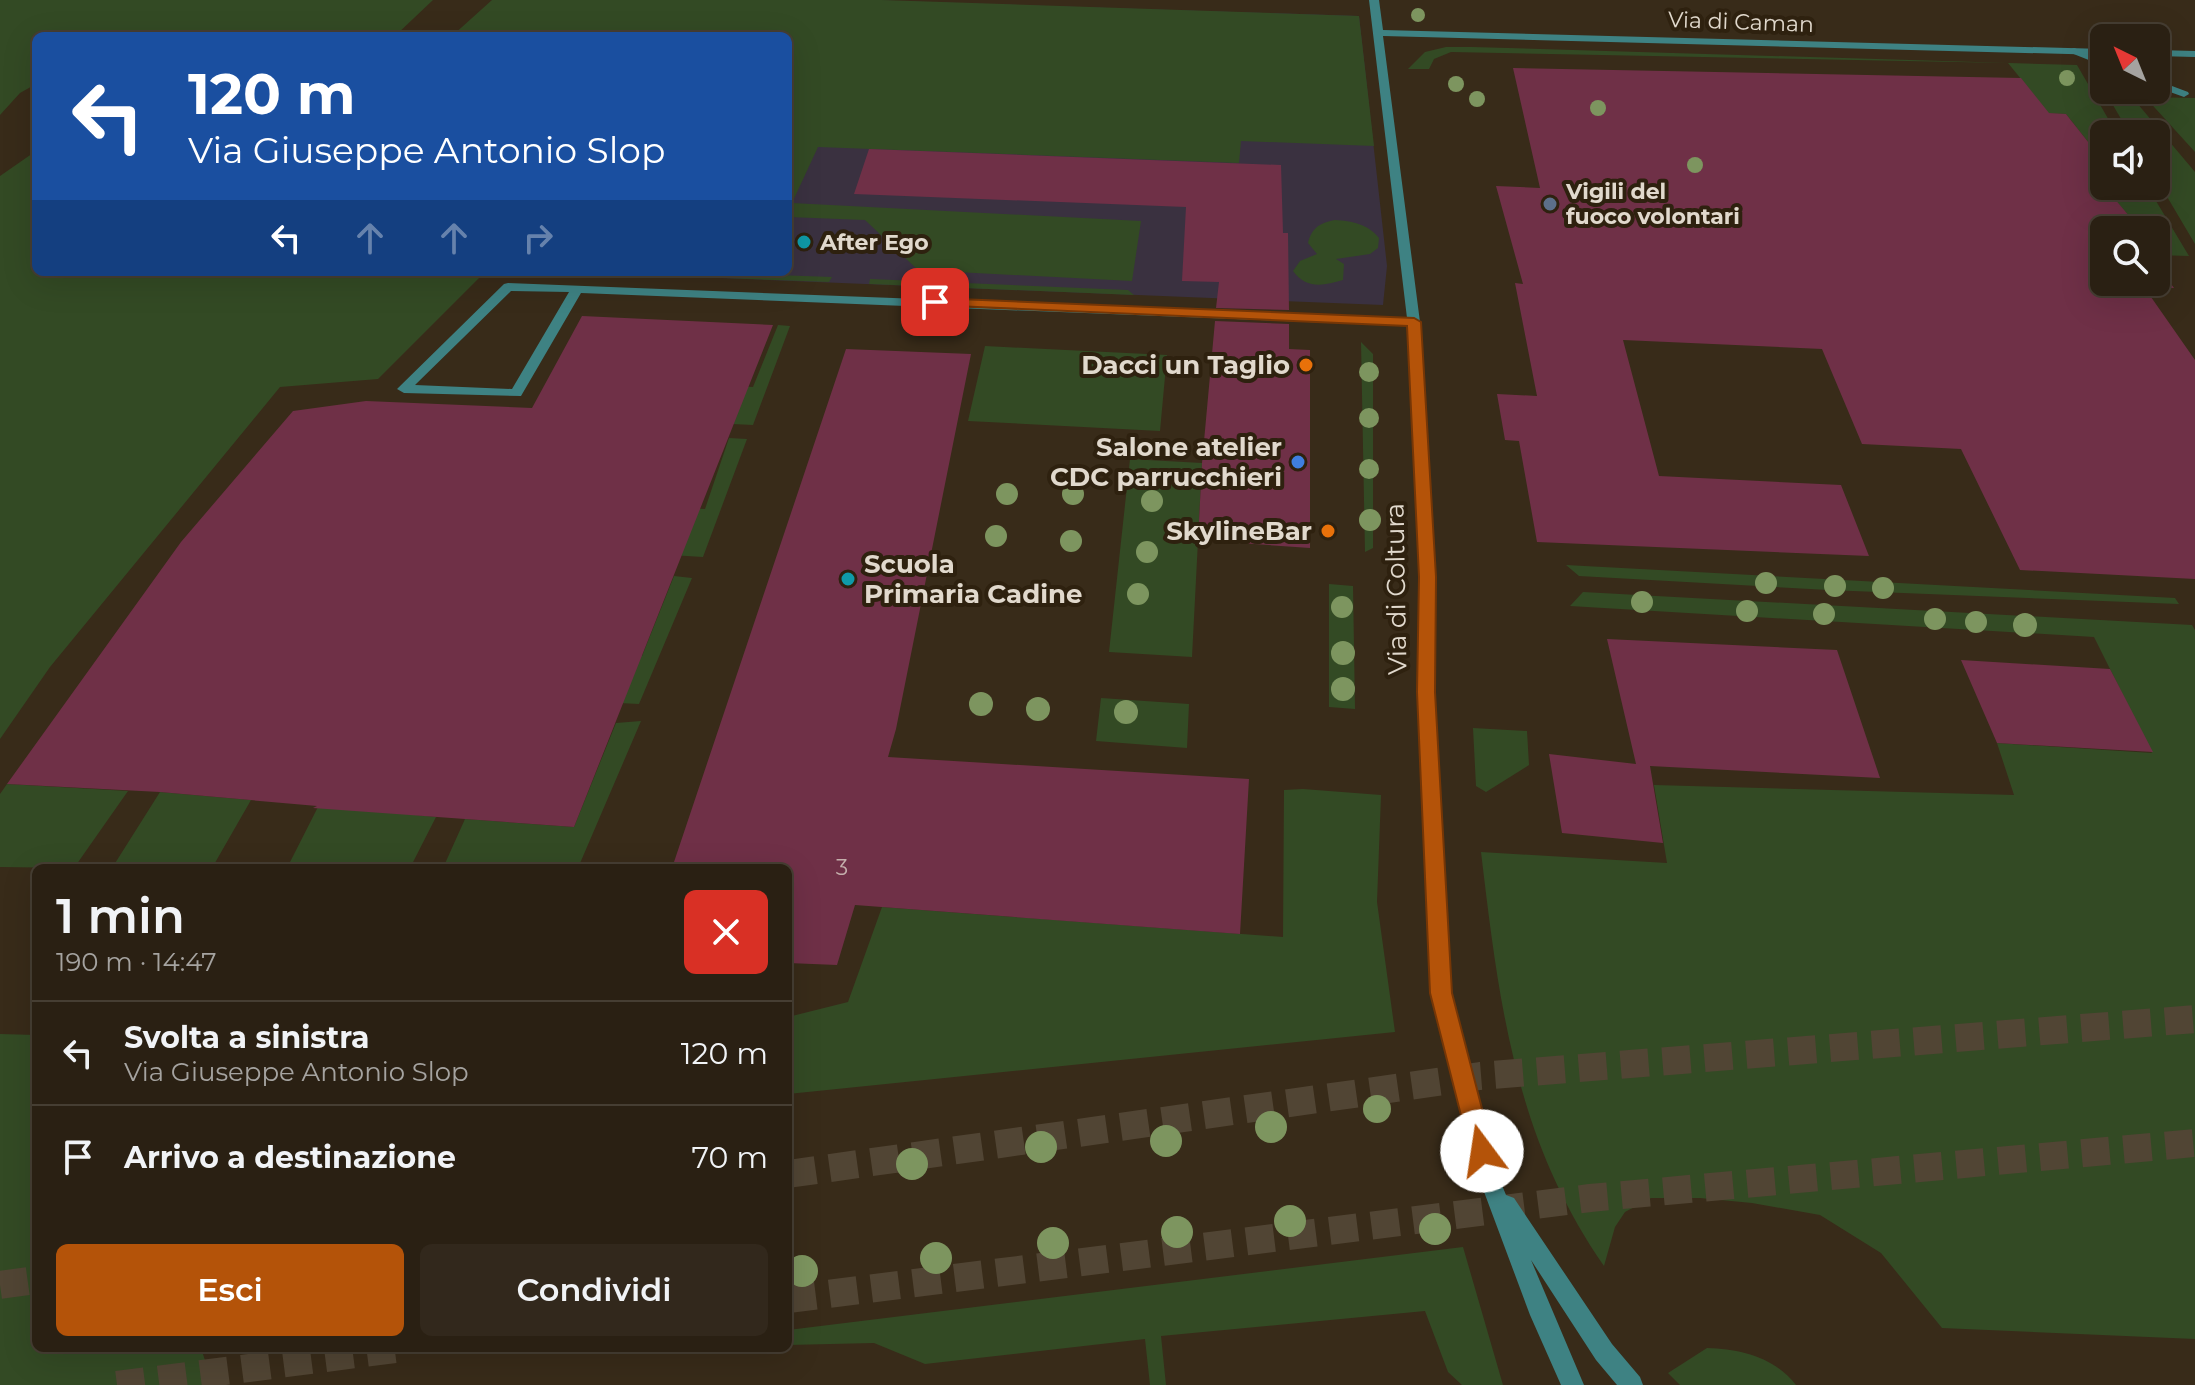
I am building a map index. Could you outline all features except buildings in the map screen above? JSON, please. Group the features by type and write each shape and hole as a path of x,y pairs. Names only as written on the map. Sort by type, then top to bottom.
{"street":[{"name":"Via di Coltura","path":"1374,0 1414,322 1428,577 1426,692 1441,993 1487,1173 1541,1315 1573,1385"},
{"name":"Via di Caman","path":"1378,33 2090,52"},
{"path":"2074,51 2090,57"},
{"path":"2170,53 2195,54"},
{"path":"2170,88 2184,94"},
{"path":"577,289 516,393 404,389 508,287 577,289 1414,322"},
{"name":"Via di Coltura","path":"1487,1173 1604,1352 1632,1385"}],"shaded area":[{"path":"865,0 1359,16 1387,266 1383,305 670,276 792,276 792,34"}],"green space":[{"path":"0,0 433,0 399,32 32,32 32,86 20,93 0,115"},
{"path":"492,0 882,0 1359,16 1374,146 1241,141 1239,163 818,147 792,203 792,32 456,32"},
{"path":"1446,47 1472,47 2077,65 2090,87 2090,104 2100,104 2109,120 2090,120 2090,144 2066,114 2033,113 2038,100 2008,63 1451,52 1434,59 1429,69 1408,69 1425,52"},
{"path":"2170,98 2195,98 2195,152 2170,124 2170,120 2166,120 2151,104 2170,104"},
{"path":"2112,104 2138,104 2151,120 2122,120"},
{"path":"2170,142 2195,172 2195,244 2169,200"},
{"path":"32,154 32,276 481,276 378,379 280,387 50,667 0,739 0,176"},
{"path":"2095,200 2155,200 2165,216 2129,216 2120,206 2099,205"},
{"path":"792,203 1141,221 1132,281 918,270 865,220 792,217"},
{"path":"1335,220 1353,222 1370,229 1379,238 1378,248 1370,254 1336,259 1344,264 1343,280 1322,285 1303,281 1293,271 1300,261 1317,254 1308,243 1314,230"},
{"path":"2170,224 2189,256 2170,255"},
{"path":"672,276 832,277 829,282"},
{"path":"870,279 1128,290 1134,295 869,284"},
{"path":"778,325 790,326 753,425 650,420 668,382 753,387"},
{"path":"1361,342 1373,354 1373,548 1365,552"},
{"path":"985,346 1167,355 1160,431 968,421"},
{"path":"729,438 747,439 703,557 588,550 609,504 705,509"},
{"path":"1130,459 1202,463 1192,657 1109,652"},
{"path":"1566,565 2175,598 2179,604 1579,576"},
{"path":"674,576 692,578 639,704 500,697 523,649 642,656"},
{"path":"1329,584 1353,586 1355,709 1329,707"},
{"path":"1583,592 2192,625 2195,630 2195,1339 1942,1328 1881,1253 1820,1215 1752,1203 1700,1198 1651,1198 1625,1212 1615,1227 1604,1266 1574,1218 1550,1169 1531,1119 1504,1016 1481,852 1667,863 1654,785 2014,795 1997,743 2152,753 2094,637 1570,606"},
{"path":"1101,698 1189,704 1187,748 1096,741"},
{"path":"641,721 580,864 445,864 465,819 574,827 616,723"},
{"path":"1473,728 1527,731 1529,765 1486,792 1476,786"},
{"path":"7,784 128,791 77,864 32,864 32,867 0,867 0,794"},
{"path":"1284,790 1381,795 1377,902 1395,1032 792,1094 792,1016 848,1002 882,907 1283,937"},
{"path":"160,792 251,800 214,864 115,864"},
{"path":"319,805 436,817 412,864 289,864"},
{"path":"0,1034 32,1035 32,1352 202,1352 213,1385 0,1385"},
{"path":"1463,1247 1503,1385 1462,1385 1448,1372 1425,1311 1161,1336 1166,1385 1150,1385 1145,1339 925,1364 874,1343 792,1345 792,1330"},
{"path":"1707,1348 1756,1356 1778,1368 1796,1385 1680,1385 1668,1373"}],"tunnel":[{"path":"792,1173 1480,1076 2195,1019"},
{"path":"792,1298 1590,1198 2195,1143"},
{"path":"0,1285 32,1281"},
{"path":"117,1385 372,1352"}],"place":[{"name":"Vigili del fuoco volontari","path":"1550,204"},
{"name":"After Ego","path":"804,242"},
{"name":"Dacci un Taglio","path":"1306,365"},
{"name":"Salone atelier CDC parrucchieri","path":"1298,462"},
{"name":"SkylineBar","path":"1328,531"},
{"name":"Scuola Primaria Cadine","path":"848,579"}],"route":[{"path":"935,302 1414,322 1428,577 1426,692 1441,993 1482,1151"}]}
